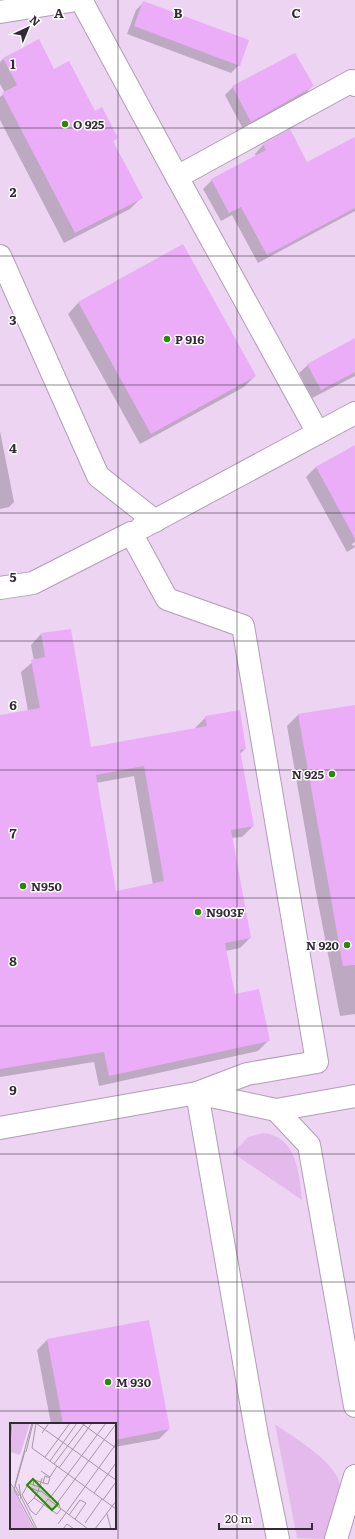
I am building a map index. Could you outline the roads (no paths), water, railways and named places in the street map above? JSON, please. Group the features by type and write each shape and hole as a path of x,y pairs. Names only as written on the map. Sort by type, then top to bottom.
{"street":[{"path":"0,12 76,0"},
{"path":"81,0 318,433"},
{"path":"177,177 352,81 355,85"},
{"path":"0,256 98,476 155,521"},
{"path":"0,588 33,583 155,521 355,413"},
{"path":"0,1128 197,1093 247,1074 318,1062 243,626 167,599 131,533"},
{"path":"197,1093 276,1110 355,1096"},
{"path":"197,1093 257,1436 278,1539"},
{"path":"276,1110 308,1145 355,1406"},
{"path":"336,1539 355,1476"}],"place":[{"name":"O 925","path":"65,124"},
{"name":"P 916","path":"167,339"},
{"name":"N 925","path":"332,774"},
{"name":"N950","path":"23,886"},
{"name":"N903F","path":"198,912"},
{"name":"N 920","path":"347,945"},
{"name":"M 930","path":"108,1382"}]}
